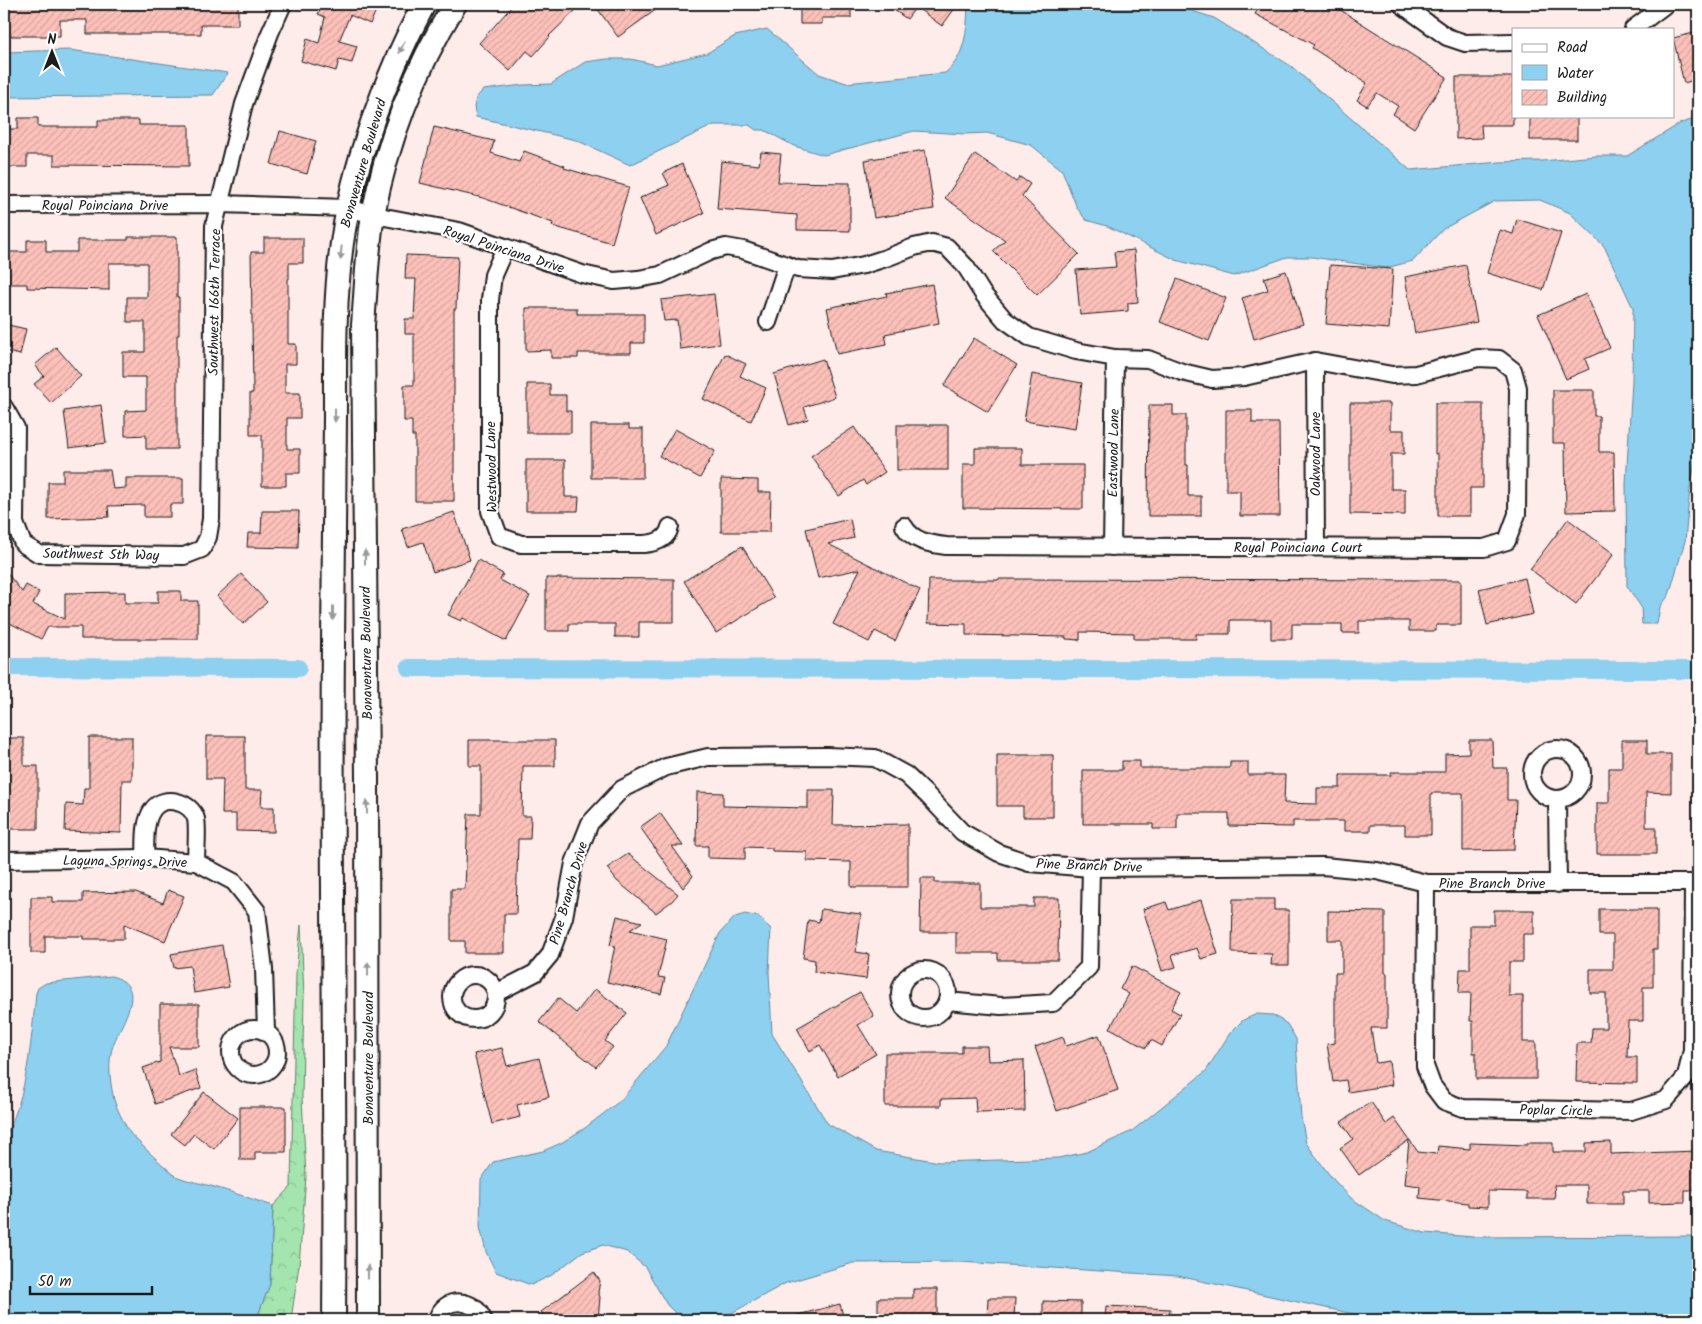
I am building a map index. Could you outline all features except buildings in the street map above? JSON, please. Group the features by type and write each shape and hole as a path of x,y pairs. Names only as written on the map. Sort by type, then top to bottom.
{"main road":[{"name":"Bonaventure Boulevard","path":"334,1320 332,772 335,346 342,245 348,208 378,104 401,49 424,4"},
{"name":"Bonaventure Boulevard","path":"368,1320 368,788 363,325 368,251 385,166 402,114 424,59 455,4"}],"street":[{"name":"Southwest 166th Terrace","path":"202,549 208,537 211,519 214,226 244,104 270,32 283,4"},
{"path":"1402,4 1447,37 1465,43 1512,42"},
{"path":"1634,28 1666,4"},
{"name":"Royal Poinciana Drive","path":"4,205 219,204 348,208 459,231 582,274 614,281 660,275 710,251 726,247 743,250 798,269 832,272 864,265 914,247 932,243 947,247 966,267 982,294 1005,320 1030,336 1076,351 1115,358 1148,359 1182,372 1212,379 1244,377 1315,361 1392,375 1416,374 1478,358 1499,359"},
{"name":"Westwood Lane","path":"505,248 493,275 490,300 490,511 498,536 521,544 644,544 659,541 666,536 670,527"},
{"path":"768,322 786,265"},
{"name":"Eastwood Lane","path":"1112,547 1115,358"},
{"name":"Royal Poinciana Court","path":"904,526 907,532 919,540 946,546 1484,548 1507,541 1517,514 1518,388 1512,370 1499,359"},
{"name":"Oakwood Lane","path":"1315,361 1316,547"},
{"name":"Southwest 5th Way","path":"4,407 16,428 15,523 23,544 39,554 184,556 202,549"},
{"name":"Pine Branch Drive","path":"496,993 535,973 550,956 564,917 574,863 590,822 622,789 666,767 708,757 827,756 875,758 906,775 962,832 999,853 1030,863 1092,868 1323,866 1376,871 1426,883 1695,883"},
{"path":"1557,799 1558,884"},
{"path":"145,858 147,824 153,808 164,802 177,801 188,807 196,819 196,862"},
{"name":"Laguna Springs Drive","path":"4,860 145,858 196,862 234,882 257,911 264,969 266,1032"},
{"path":"947,1001 1001,1006 1053,1003 1089,968 1092,868"},
{"name":"Poplar Circle","path":"1426,883 1426,1066 1432,1085 1444,1101 1463,1108 1631,1111 1666,1100 1686,1077 1692,1050 1695,883"},
{"path":"437,1320 442,1310 448,1305 455,1302 463,1302 476,1308 483,1320"}],"green space":[{"path":"301,925 304,997 302,1097 306,1177 299,1265 291,1320 256,1320 270,1284 273,1206 291,1187 296,973"}],"water":[{"path":"968,4 1141,4 1177,6 1214,18 1291,66 1410,170 1500,162 1627,156 1681,123 1698,118 1698,398 1696,459 1690,488 1685,541 1669,595 1660,607 1657,624 1642,624 1641,607 1627,586 1626,483 1632,381 1633,308 1604,246 1570,213 1540,200 1495,201 1443,229 1413,261 1386,268 1312,257 1287,257 1234,276 1176,260 1107,226 1086,220 1077,208 1062,170 1031,145 987,133 965,134 914,131 824,155 794,146 764,130 756,130 749,125 714,125 630,165 576,140 476,117 474,107 476,98 483,90 551,84 585,62 607,59 631,59 657,65 707,53 735,36 767,29 819,74 846,83 945,73 957,59 964,41"},
{"path":"70,50 228,73 213,95 4,97 4,52"},
{"path":"745,914 759,917 771,929 769,972 772,1034 828,1124 876,1151 940,1162 1058,1158 1087,1152 1132,1131 1206,1071 1230,1033 1243,1020 1257,1014 1273,1015 1287,1024 1296,1039 1301,1117 1306,1143 1331,1177 1351,1198 1385,1221 1425,1233 1473,1237 1698,1236 1698,1320 1369,1320 1358,1315 1178,1276 960,1262 853,1263 786,1283 719,1320 682,1320 667,1305 645,1267 627,1252 603,1245 582,1252 552,1275 531,1285 496,1272 486,1252 480,1227 481,1180 493,1162 543,1151 561,1143 585,1128 621,1100 666,1046 720,933 735,917"},
{"path":"111,976 123,981 129,988 131,997 129,1008 112,1049 110,1066 114,1099 130,1133 178,1177 273,1206 270,1284 256,1320 4,1320 4,1139 18,1105 27,1068 36,993 38,988 46,983"}],"waterway":[{"path":"4,667 298,668"},
{"path":"409,668 1698,670"}]}
